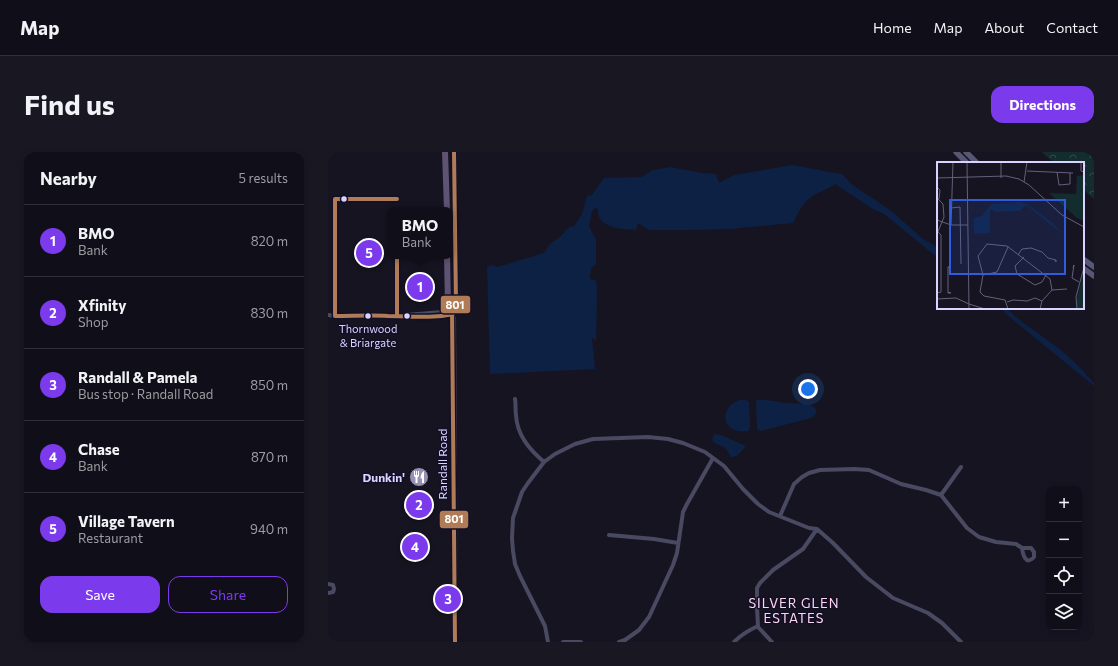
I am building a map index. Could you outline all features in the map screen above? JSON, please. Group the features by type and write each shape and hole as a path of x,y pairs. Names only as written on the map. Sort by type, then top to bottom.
{"main road":[{"path":"446,152 446,207"},
{"name":"Randall Road","path":"452,312 456,304 454,152"},
{"path":"956,152 966,162"},
{"path":"966,152 976,162"},
{"name":"Randall Road","path":"447,259 448,304 452,312 455,642"},
{"path":"1084,260 1094,267"},
{"path":"1084,269 1094,276"}],"street":[{"path":"328,315 397,316 419,318 442,317 452,312"},
{"path":"515,399 516,415 520,434 528,447 544,462"},
{"path":"548,642 543,622 515,564 512,540 513,518 522,492 544,462 575,444 593,439 648,437 668,439 684,443 705,452 724,466 747,494 758,504 769,512 809,528 817,529 834,543 866,577 894,598 928,613 942,623 961,642"},
{"path":"618,642 625,640 639,630 649,617 673,565 687,504 713,458"},
{"path":"941,495 961,467"},
{"path":"780,516 794,484 809,472 820,470 868,470 900,484 941,495 967,528 978,537 996,542 1016,544 1022,548"},
{"path":"772,642 758,626 757,588 773,570 802,549 817,529"},
{"path":"609,535 654,539 678,543"},
{"path":"328,584 333,585 334,589 333,592 328,593"},
{"path":"734,642 745,633 758,626"},
{"path":"563,642 581,642"}],"green space":[{"path":"1042,152 1094,152 1094,199 1084,190 1084,162 1053,162"}],"water":[{"path":"793,165 842,174 851,184 890,210 922,238 937,247 937,257 884,214 873,209 835,184 807,200 793,223 729,229 649,230 638,223 636,230 615,228 606,224 599,217 597,207 592,211 589,226 596,239 596,265 591,268 590,279 596,280 597,287 596,341 592,338 595,369 490,374 487,267 491,265 497,267 544,253 550,244 560,237 569,227 574,226 582,214 587,196 592,195 604,178 641,177 653,170 670,167 716,174 719,183 734,175"},
{"path":"1002,309 1008,309 1021,321 1059,349 1083,371 1094,383 1094,386 1007,315"},
{"path":"739,400 746,400 749,402 750,427 748,431 739,431 732,428 726,421 725,416 729,407"},
{"path":"756,401 803,404 814,407 816,413 811,418 761,431 757,428"},
{"path":"714,434 721,435 746,446 738,455 731,457 725,448 714,443 712,440"}],"transit line":[{"name":"801","path":"454,152 456,304 452,309 455,642"},
{"name":"801","path":"335,199 397,199"},
{"name":"801","path":"335,199 335,316"},
{"name":"801","path":"397,259 397,316"},
{"name":"801","path":"335,316 429,317 453,314"}],"place":[{"name":"Village Tavern","path":"369,253"},
{"name":"BMO","path":"420,287"},
{"name":"Thornwood & Briargate","path":"368,316"},
{"name":"Dunkin'","path":"419,477"},
{"name":"Xfinity","path":"419,505"},
{"name":"Chase","path":"415,547"},
{"name":"Randall & Pamela","path":"448,599"}],"district":[{"name":"SILVER GLEN ESTATES","path":"794,610"}]}
